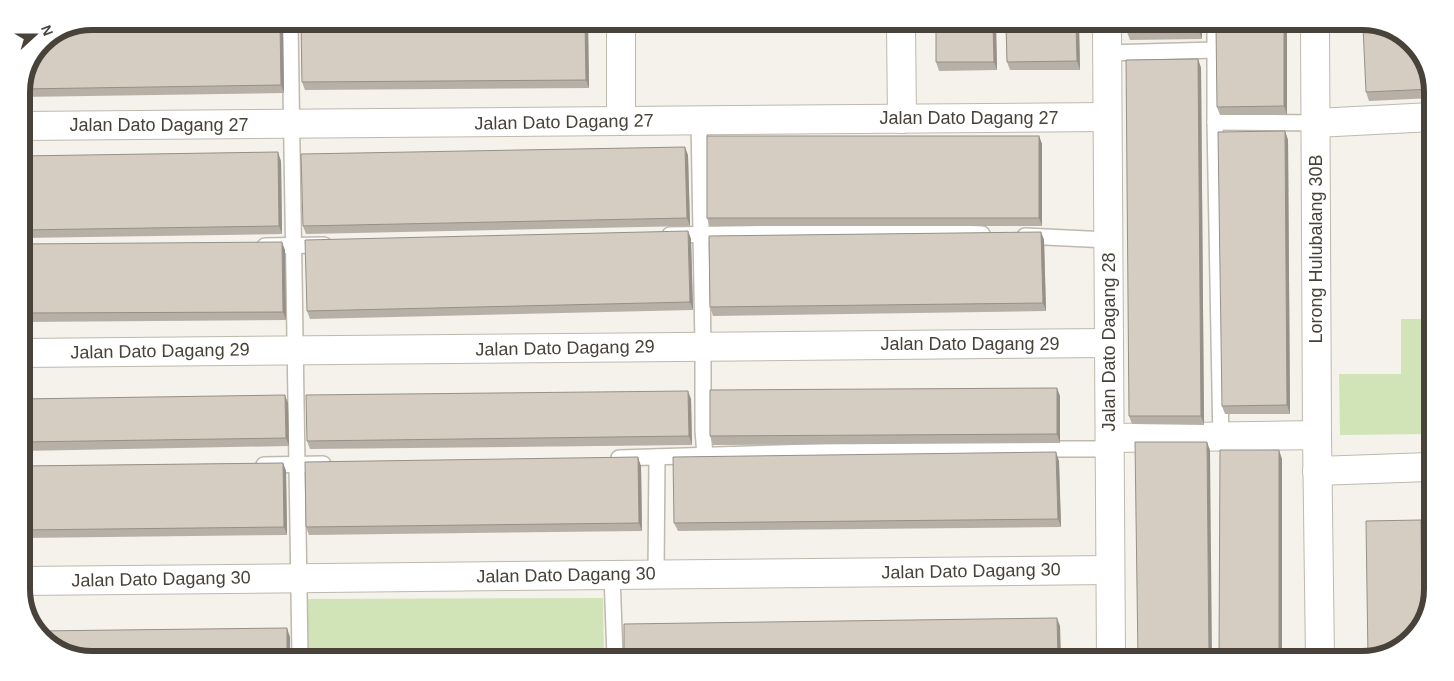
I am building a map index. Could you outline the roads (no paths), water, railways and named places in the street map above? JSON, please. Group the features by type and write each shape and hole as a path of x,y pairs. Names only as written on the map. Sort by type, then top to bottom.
{"street":[{"path":"620,30 621,121"},
{"path":"901,30 902,119"},
{"name":"Jalan Dato Dagang 28","path":"1106,30 1111,651"},
{"name":"Lorong Hulubalang 30B","path":"1315,30 1320,651"},
{"name":"Jalan Dato Dagang 27","path":"30,126 1107,117"},
{"path":"1316,123 1424,117"},
{"name":"Jalan Dato Dagang 29","path":"30,353 1109,343"},
{"path":"1110,443 1221,446 1317,435"},
{"path":"1317,471 1424,467"},
{"name":"Jalan Dato Dagang 30","path":"30,581 1110,570"}],"lane":[{"path":"290,30 300,651"},
{"path":"1215,30 1221,446"},
{"path":"1107,53 1215,50"},
{"path":"699,120 703,430 705,456"},
{"path":"1215,122 1316,123"},
{"path":"652,236 916,231 993,235"},
{"path":"1012,236 1108,240"},
{"path":"254,247 343,244"},
{"path":"608,458 1110,443"},
{"path":"656,574 657,457"},
{"path":"248,465 336,464"},
{"path":"612,575 615,651"}]}
